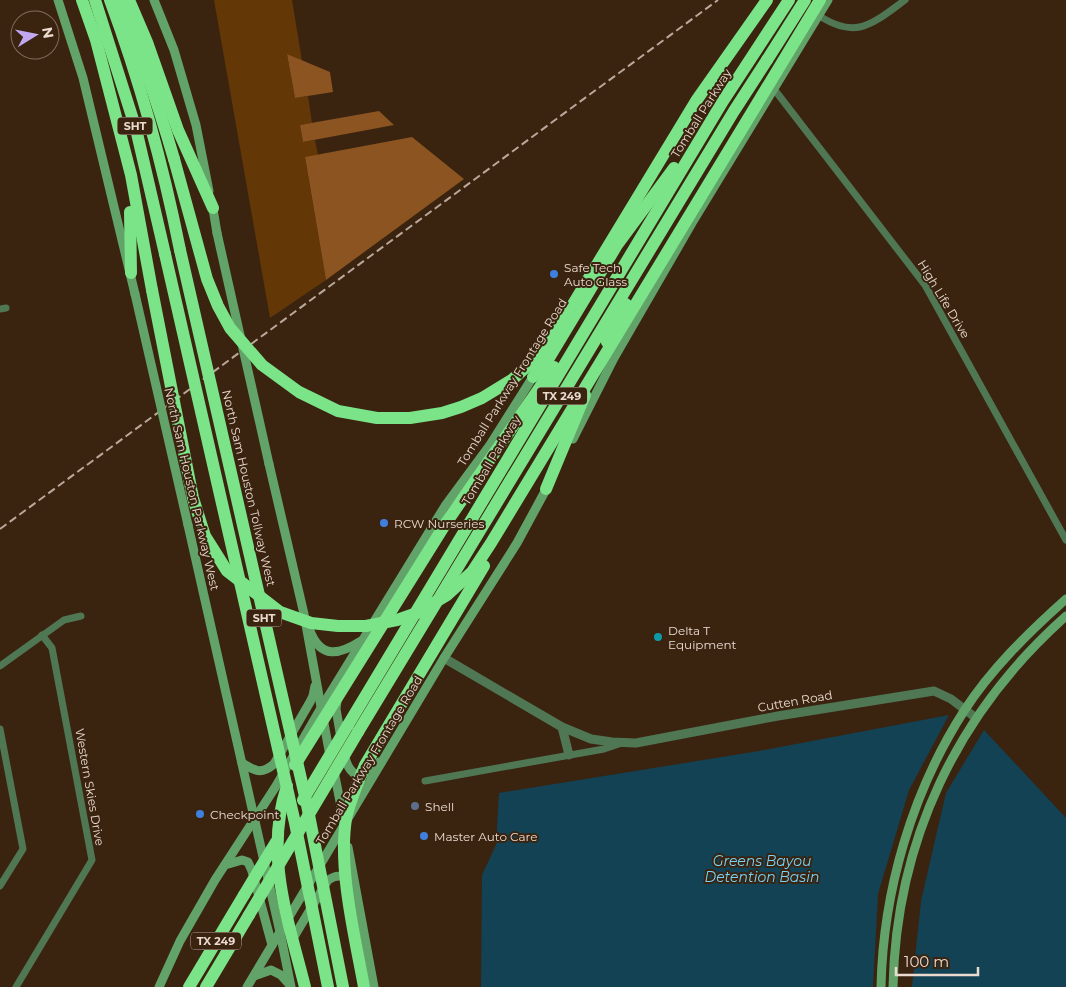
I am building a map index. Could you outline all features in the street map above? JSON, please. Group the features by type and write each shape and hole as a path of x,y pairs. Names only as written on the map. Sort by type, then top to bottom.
{"highway":[{"path":"81,0 126,176 132,223 131,273"},
{"path":"81,0 96,40 131,175 193,498 205,536 227,571 280,612 311,623 338,626 366,626 418,613 447,595 472,572 820,0"},
{"name":"SHT","path":"96,0 136,129 302,851 328,987"},
{"name":"North Sam Houston Tollway West","path":"110,0 131,59 168,191 307,805 343,987"},
{"path":"118,0 135,38 156,97 207,279 218,306 230,328 262,364 299,392 338,412 377,418 410,418 442,413 482,398 512,380 537,356 556,334 696,101 767,0"},
{"path":"129,0 147,42 178,130 213,208"},
{"name":"Tomball Parkway","path":"189,987 244,895 353,729 638,269 761,57 789,0"},
{"name":"Tomball Parkway","path":"206,987 249,915 353,729 627,260 723,101 761,57 805,0"},
{"path":"533,377 549,358 618,245 723,101"},
{"path":"305,987 277,864 276,834 281,804 290,776 300,756 446,523 627,260"},
{"path":"546,490 606,344 628,299 638,269"},
{"path":"364,987 347,887 344,856 346,820 352,796 366,765 574,416 597,375 603,358"}],"main road":[{"name":"North Sam Houston Parkway West","path":"58,0 83,78 131,273 280,932 290,986"},
{"path":"154,0 174,50 196,125 217,233 304,614 315,681 374,987"},
{"name":"Tomball Parkway Frontage Road","path":"158,987 180,941 225,864 446,506 490,445 533,377 694,112 772,0"},
{"name":"Tomball Parkway Frontage Road","path":"247,987 444,658 517,543 614,358 688,231 828,0"},
{"path":"881,987 887,922 894,881 914,814 931,770 965,710 1009,655 1038,624 1066,599"},
{"path":"304,614 314,640 321,649 329,652 338,652 347,650 363,640"},
{"path":"893,987 897,923 906,881 924,820 948,764 976,718 1010,674 1047,633 1066,616"},
{"path":"346,668 338,690 336,709 346,762 356,775 362,776 368,773 388,753"},
{"path":"242,763 254,770 260,771 267,770 274,764 314,696 315,681"},
{"path":"297,749 307,741 319,741 324,745 331,758"},
{"path":"225,864 242,860 248,862 272,945"},
{"path":"286,962 289,946 295,933 328,880 334,876 344,876 351,880 356,888"},
{"path":"269,885 280,894 303,895"},
{"path":"254,976 271,970 281,975 290,986"}],"street":[{"path":"797,0 818,15 842,27 859,28 878,20 905,0"},
{"name":"High Life Drive","path":"774,89 925,285 1066,540"},
{"path":"0,666 64,620 81,616"},
{"name":"Western Skies Drive","path":"16,987 92,860 52,648 42,635"},
{"name":"Cutten Road","path":"444,658 562,727 591,739 636,743 770,718 934,691 951,698 976,718"},
{"path":"562,727 569,754"},
{"path":"0,729 23,848 0,886"},
{"name":"Cutten Road","path":"426,781 604,749 624,742"}],"shaded area":[{"path":"214,0 292,0 302,61 287,54 295,98 308,96 312,123 300,125 303,142 315,140 318,155 305,158 326,280 270,318"},
{"path":"287,54 330,72 333,92 295,98"},
{"path":"379,111 394,125 303,142 300,125"},
{"path":"412,137 464,179 326,280 305,157"}],"water":[{"name":"Greens Bayou Detention Basin","path":"949,715 909,790 878,894 873,987 481,987 482,875 496,845 499,793 759,751"},
{"path":"984,730 1066,818 1066,987 912,987 921,901 946,793"}],"railway":[{"path":"0,529 718,0"}],"place":[{"name":"Safe Tech Auto Glass","path":"554,274"},
{"name":"RCW Nurseries","path":"384,523"},
{"name":"Delta T Equipment","path":"658,637"},
{"name":"Shell","path":"415,806"},
{"name":"Checkpoint","path":"200,814"},
{"name":"Master Auto Care","path":"424,836"}]}
